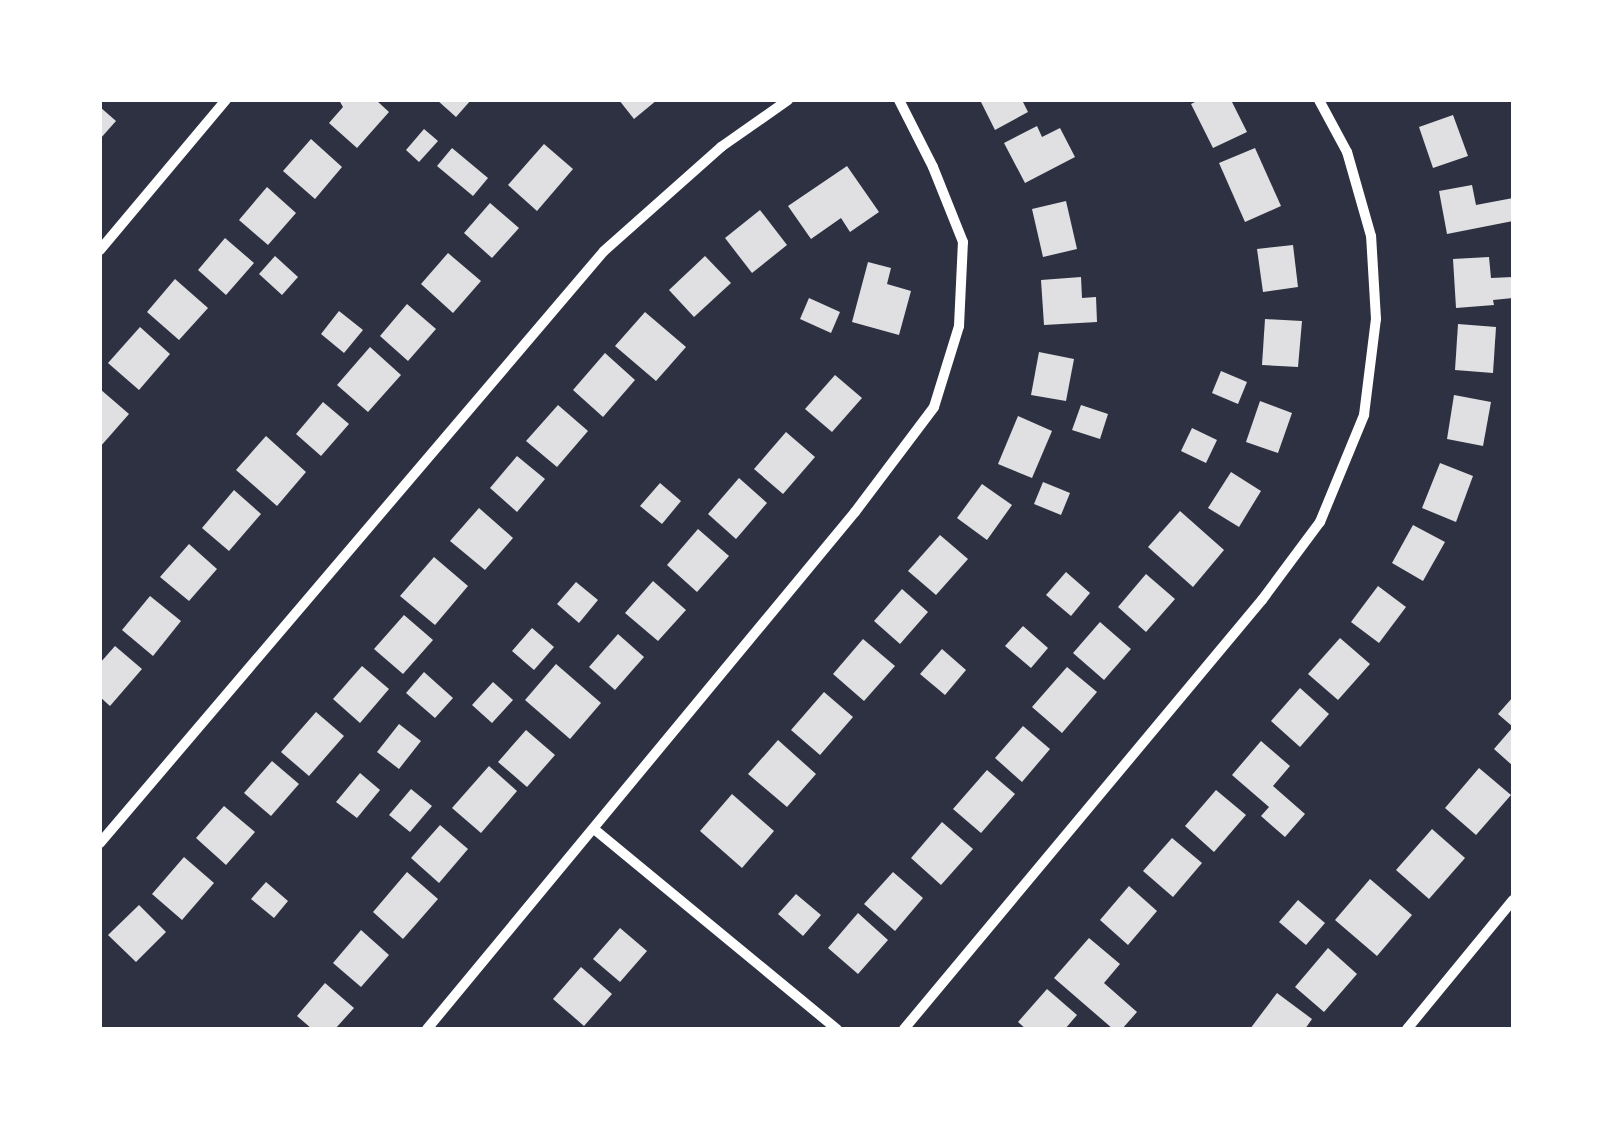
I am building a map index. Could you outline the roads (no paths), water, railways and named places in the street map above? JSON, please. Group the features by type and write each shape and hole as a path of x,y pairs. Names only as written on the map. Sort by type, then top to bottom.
{"street":[{"path":"100,250 226,100"},
{"path":"100,843 604,251 721,147 788,100"},
{"path":"427,1029 855,512 934,408 959,326 962,242 933,167 900,100"},
{"path":"904,1029 1262,600 1320,522 1364,415 1376,319 1371,236 1348,152 1319,100"},
{"path":"594,829 837,1029"},
{"path":"1407,1029 1513,900"}]}
